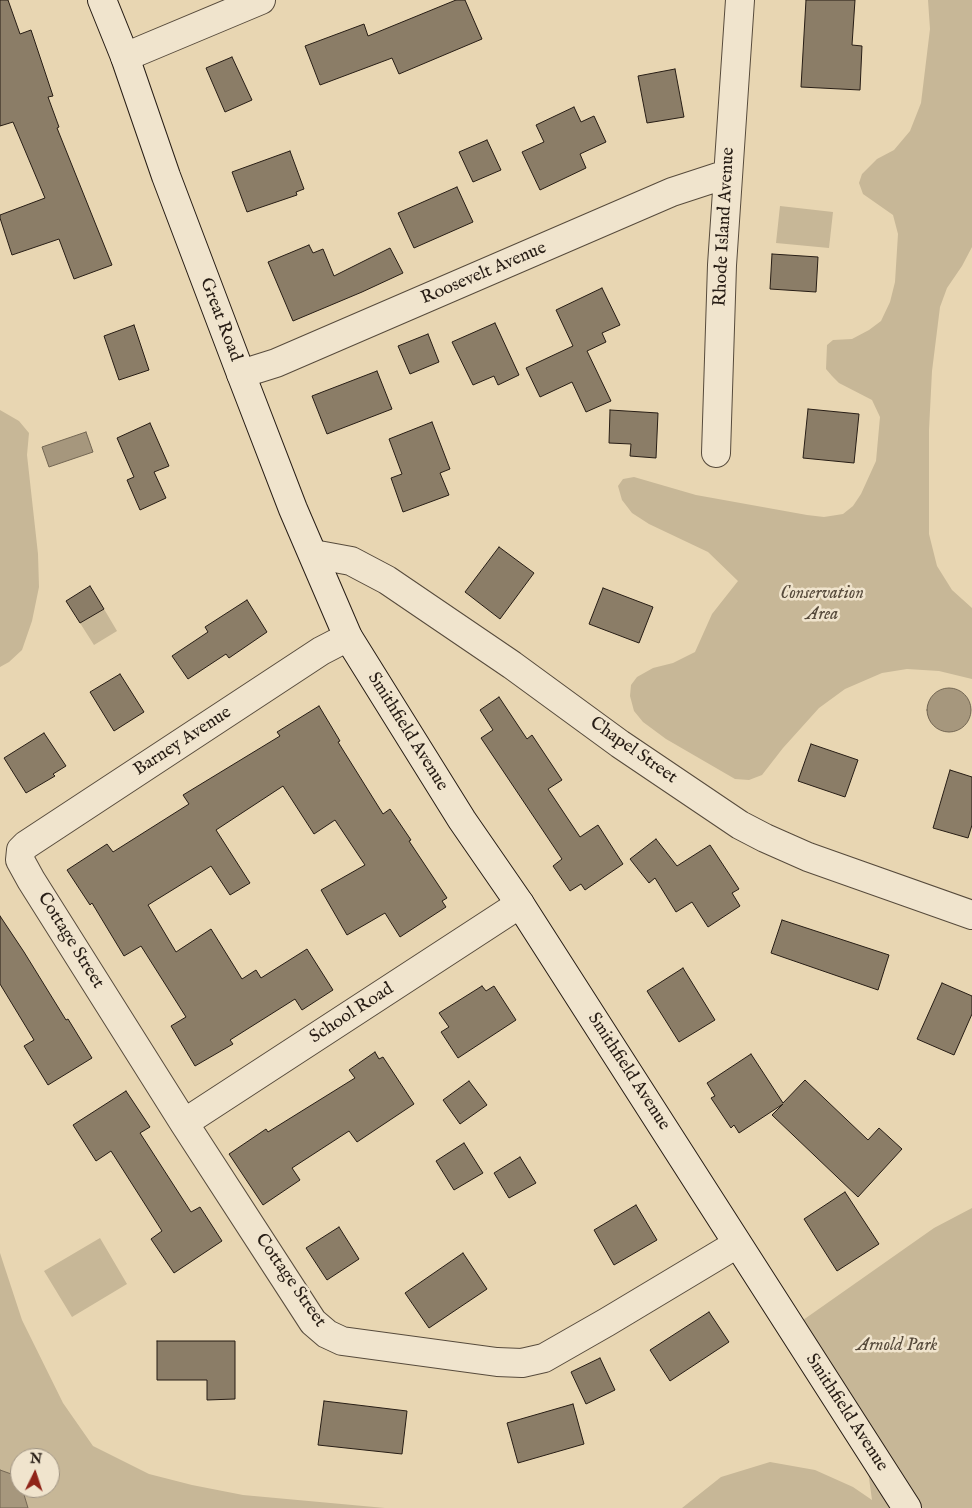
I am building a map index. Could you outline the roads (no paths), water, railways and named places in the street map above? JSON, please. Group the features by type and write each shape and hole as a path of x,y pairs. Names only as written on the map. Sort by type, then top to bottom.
{"street":[{"name":"Great Road","path":"102,0 125,57 166,176 293,509 348,636"},
{"path":"125,57 261,0"},
{"name":"Rhode Island Avenue","path":"716,453 722,265 740,0"},
{"name":"Roosevelt Avenue","path":"241,374 276,363 672,192 727,174"},
{"name":"Chapel Street","path":"313,554 351,561 387,580 512,665 620,744 740,825 808,857 972,914"},
{"name":"Barney Avenue","path":"21,850 312,657 348,636"},
{"name":"Smithfield Avenue","path":"348,636 462,820 520,904 907,1508"},
{"name":"Cottage Street","path":"21,850 20,860 31,880 184,1123 313,1322 327,1334 342,1341 497,1362 522,1363 544,1358 737,1244"},
{"name":"School Road","path":"184,1123 520,904"}],"park label":[{"name":"Conservation Area","path":"822,604"},
{"name":"Arnold Park","path":"897,1346"}]}
